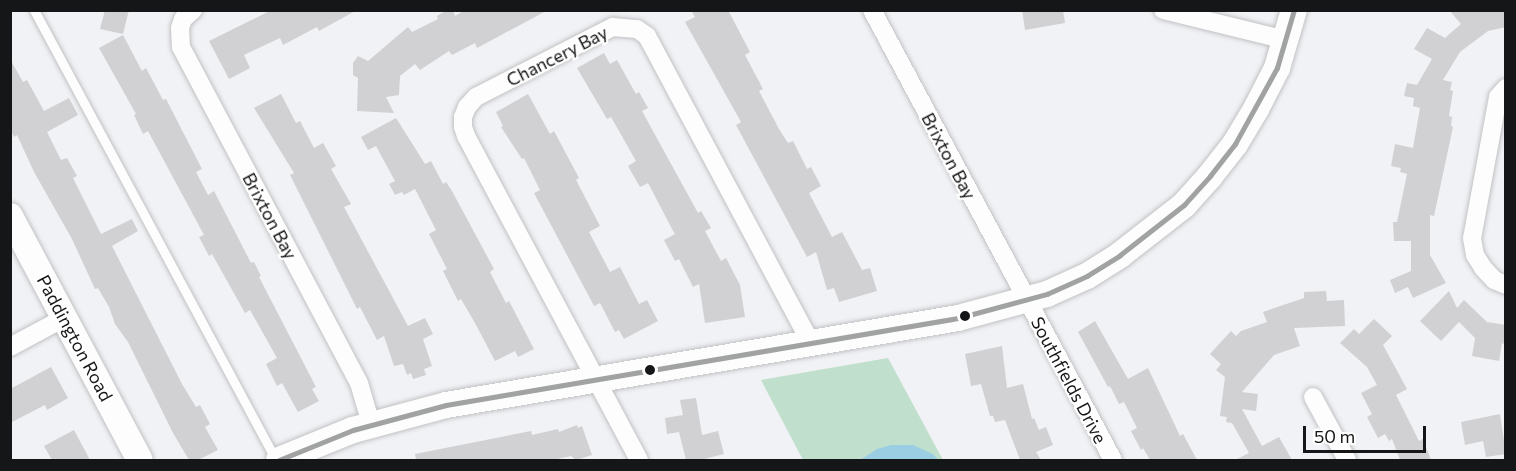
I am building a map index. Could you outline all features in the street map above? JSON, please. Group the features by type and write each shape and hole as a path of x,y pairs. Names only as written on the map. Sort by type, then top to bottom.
{"street":[{"name":"Brixton Bay","path":"193,10 183,19 180,28 181,47 359,383 370,424"},
{"name":"Brixton Bay","path":"872,10 1026,300"},
{"path":"1163,10 1286,40"},
{"path":"277,460 370,424 446,405 958,318 1026,300 1087,276 1120,255 1184,205 1235,144 1277,68 1294,10"},
{"name":"Chancery Bay","path":"596,380 463,127 467,107 476,97 614,27 637,29 654,45 811,343"},
{"path":"1506,88 1498,97 1472,238 1475,255 1483,268 1494,280 1506,285"},
{"name":"Paddington Road","path":"10,216 140,460"},
{"name":"Southfields Drive","path":"1026,300 1113,460"},
{"path":"10,347 64,318"},
{"path":"596,380 639,460"},
{"path":"1313,397 1347,460"}],"lane":[{"path":"34,10 277,460"}],"green space":[{"path":"888,358 943,460 803,460 761,380"}],"water":[{"path":"891,445 913,445 933,454 938,460 860,460 877,449"}],"building":[{"path":"105,10 129,10 123,34 100,29"},
{"path":"272,10 357,10 319,31 317,27 283,45 280,38 244,55 250,68 229,79 209,41"},
{"path":"447,10 453,10 455,16 465,10 548,10 477,48 475,43 452,55 449,51 420,70 415,64 400,76 399,95 386,97 394,113 357,111 358,78 353,75 353,63 358,56 368,61 408,27 412,32 438,19 437,16"},
{"path":"691,10 728,10 750,52 745,55 763,89 759,91 779,129 788,143 793,141 807,169 811,167 821,186 809,193 832,237 842,232 862,270 870,268 877,291 839,302 834,288 827,290 816,252 807,257 736,125 741,122 685,22 695,17"},
{"path":"1022,10 1063,10 1065,23 1025,30"},
{"path":"1449,10 1506,10 1506,27 1488,31 1460,52 1443,80 1452,82 1449,116 1452,117 1451,126 1453,127 1434,216 1430,215 1430,255 1446,283 1413,298 1408,287 1395,293 1390,280 1411,271 1411,241 1394,241 1393,222 1397,222 1407,174 1400,172 1401,168 1391,166 1395,144 1413,148 1420,108 1413,106 1414,98 1404,96 1407,83 1417,85 1432,59 1414,49 1427,28 1445,38 1461,24"},
{"path":"123,35 142,71 146,68 163,100 166,99 202,169 196,172 208,195 214,191 251,263 254,262 261,276 259,277 316,387 312,389 319,401 298,412 282,383 277,386 266,364 277,358 250,310 245,313 212,254 209,256 199,237 204,235 148,131 143,134 134,115 136,114 99,48"},
{"path":"604,53 610,64 617,60 636,94 639,92 648,108 642,111 698,213 701,211 711,228 705,231 721,261 726,258 740,285 745,317 705,323 699,284 693,287 679,259 675,261 664,240 675,234 648,183 640,187 628,166 636,161 611,117 607,119 577,68"},
{"path":"10,59 23,82 27,80 44,111 69,98 78,115 47,132 61,160 67,158 77,176 73,178 101,234 132,219 138,231 112,246 182,384 196,407 200,405 210,424 205,427 218,450 198,460 189,460 173,433 128,342 115,324 109,307 98,288 95,289 72,239 34,172 17,135 14,137 10,129"},
{"path":"281,94 296,123 300,121 314,148 323,143 336,166 331,169 351,204 344,207 408,326 425,318 433,334 423,339 432,366 424,369 426,375 413,379 411,373 407,375 403,364 394,366 384,336 377,340 360,307 357,309 290,175 294,173 254,108"},
{"path":"528,94 550,134 554,131 579,178 576,180 600,226 589,232 610,272 620,267 639,304 647,300 658,321 624,339 619,330 615,332 600,303 594,306 534,193 540,190 524,158 522,159 501,127 503,126 496,112"},
{"path":"396,118 425,164 431,161 443,184 446,182 452,191 494,269 490,272 506,303 509,301 534,349 518,357 515,351 495,361 461,299 458,301 443,271 447,269 429,234 436,230 415,189 404,195 402,192 395,195 389,184 395,181 376,146 368,150 361,137"},
{"path":"1326,291 1327,301 1344,300 1345,326 1294,328 1300,346 1274,355 1242,392 1258,394 1256,411 1242,409 1262,446 1279,437 1292,460 1235,460 1249,453 1232,423 1226,422 1227,417 1220,416 1225,377 1216,370 1221,364 1210,354 1231,331 1236,336 1241,331 1267,322 1263,312 1304,298 1304,292"},
{"path":"1449,291 1457,308 1464,300 1487,322 1506,325 1499,361 1472,356 1475,338 1459,322 1441,341 1420,321"},
{"path":"1374,319 1392,336 1383,345 1407,389 1396,395 1419,441 1423,439 1431,460 1400,460 1392,439 1389,441 1385,434 1378,438 1367,417 1372,414 1361,393 1377,385 1367,367 1340,343 1354,329 1359,334"},
{"path":"1095,321 1128,379 1148,368 1180,436 1183,434 1197,460 1150,460 1143,448 1141,450 1131,431 1137,428 1124,402 1119,404 1078,332"},
{"path":"1002,346 1007,388 1023,384 1032,419 1034,418 1039,430 1046,427 1053,445 1036,452 1041,460 1020,460 1005,420 995,422 993,416 990,416 981,384 971,386 965,354"},
{"path":"51,367 68,398 47,410 45,405 10,423 10,389"},
{"path":"696,398 702,435 718,431 724,454 700,460 686,460 679,432 667,434 665,418 683,415 680,400"},
{"path":"1500,414 1506,454 1486,457 1483,441 1465,445 1461,422"},
{"path":"577,425 578,428 582,426 592,455 576,460 571,456 553,460 416,460 415,454 531,431 532,435 558,429 559,432"},
{"path":"74,430 90,460 52,460 44,446"}],"transit line":[{"path":"279,460 353,430 446,405 958,318 1047,294 1087,276 1120,255 1184,205 1210,176 1235,144 1277,68 1294,10"}]}
